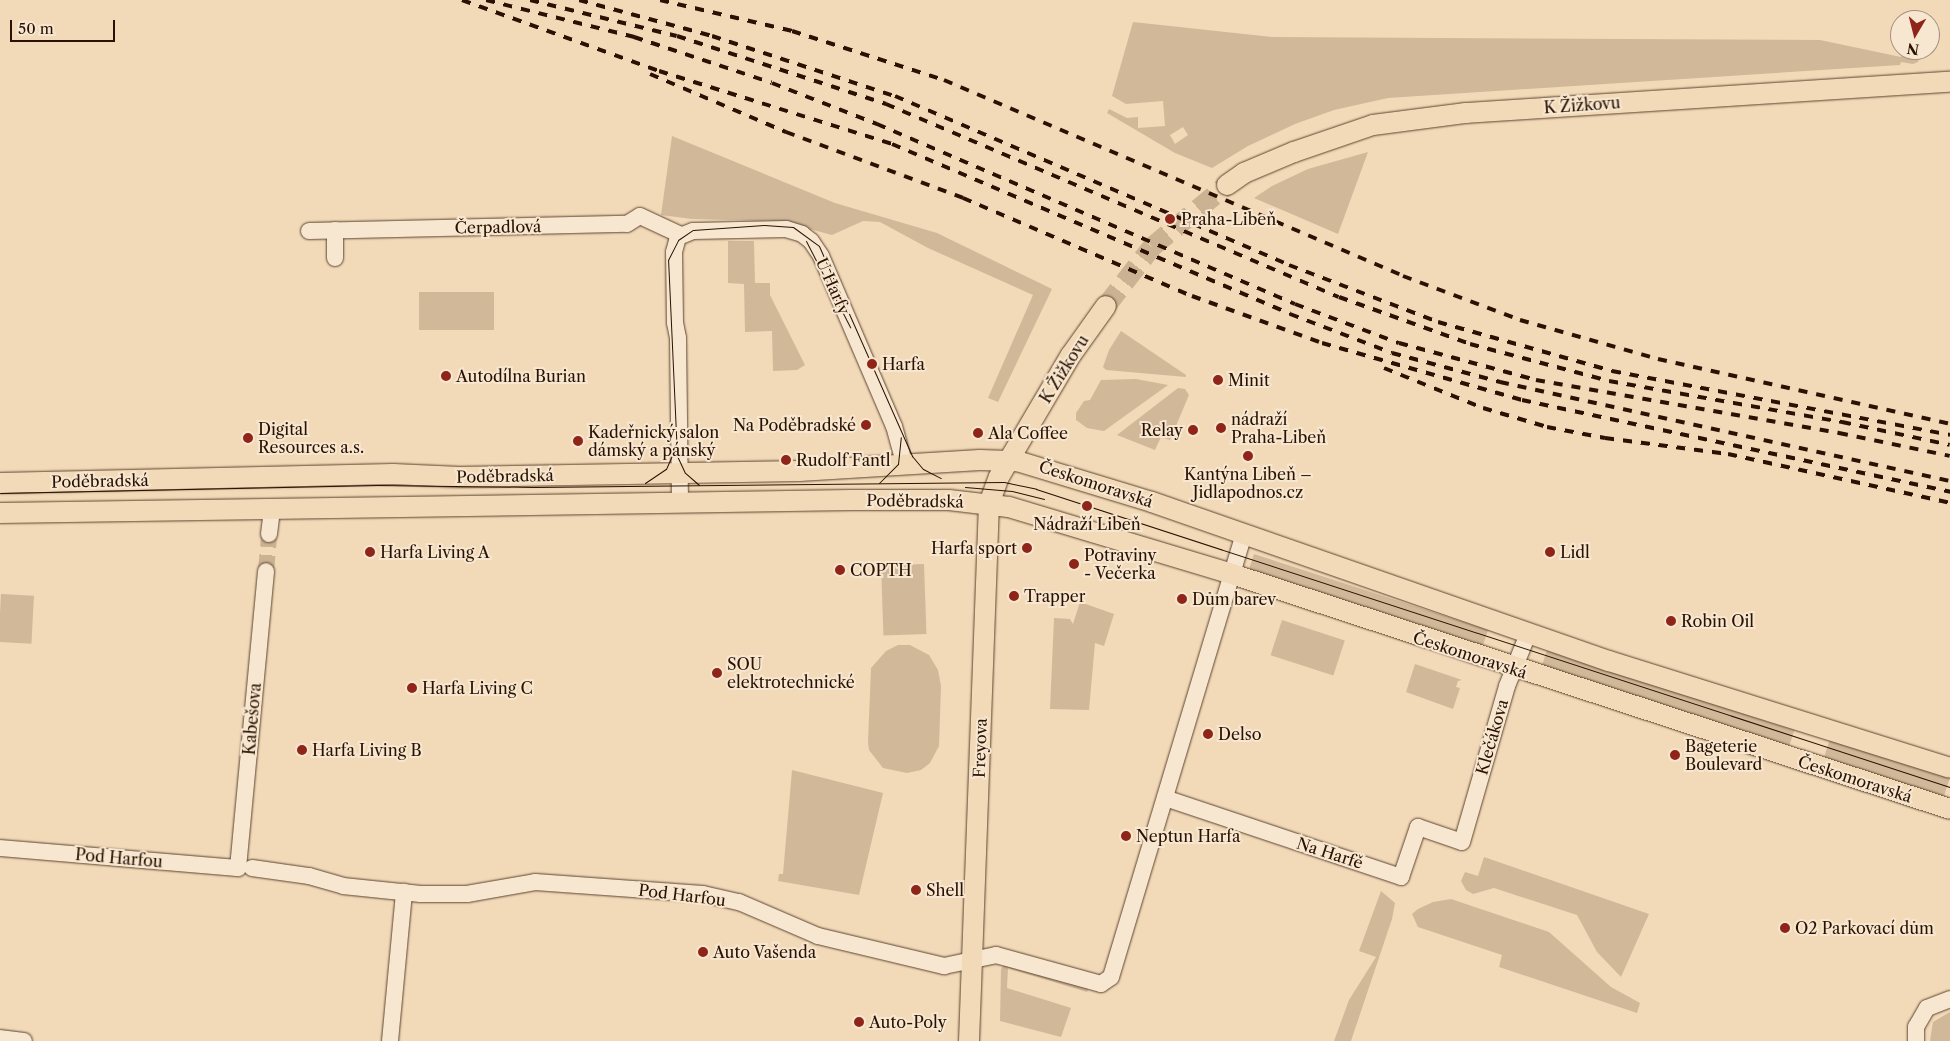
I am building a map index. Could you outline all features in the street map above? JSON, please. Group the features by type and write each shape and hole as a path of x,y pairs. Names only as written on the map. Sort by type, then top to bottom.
{"main road":[{"name":"K Žižkovu","path":"1226,185 1244,173 1294,152 1373,125 1466,113 1950,82"},
{"name":"K Žižkovu","path":"1009,460 1071,355 1106,306"},
{"name":"Poděbradská","path":"0,483 384,475 460,477 680,474 905,466 1009,460"},
{"name":"Freyova","path":"969,1041 989,504 995,485 1009,460"},
{"name":"Českomoravská","path":"1009,460 1036,464 1085,480 1528,634 1950,768"},
{"name":"Poděbradská","path":"0,513 852,500 989,504"},
{"name":"Českomoravská","path":"989,504 1036,512 1232,574 1514,669 1950,810"}],"street":[{"name":"Čerpadlová","path":"309,231 627,224 640,216 678,239"},
{"name":"U Harfy","path":"678,239 696,231 781,229 798,232 811,241 820,256 894,426 905,466"},
{"path":"335,230 335,258"},
{"path":"678,239 680,502"},
{"path":"269,534 272,509"},
{"path":"1164,798 1244,534"},
{"name":"Kabešova","path":"245,868 266,571"},
{"name":"Klečákova","path":"1462,842 1514,669 1528,634"},
{"name":"Pod Harfou","path":"0,848 245,868 309,876 343,886 404,892 467,894 535,882 703,894 739,902 818,936 944,966 996,955 1101,984 1111,977 1164,798"},
{"name":"Na Harfě","path":"1164,798 1401,877 1418,827 1462,842"},
{"path":"390,1041 404,892"},
{"path":"1916,1041 1916,1027 1924,1012 1936,1002 1950,999"},
{"path":"0,1038 24,1041"}],"shaded area":[{"path":"1133,22 1273,37 1820,40 1890,55 1890,60 1919,60 1913,64 1901,62 1900,65 1388,98 1334,110 1295,124 1248,146 1212,168 1175,153 1107,113 1109,109 1127,118 1138,117 1138,128 1165,126 1163,101 1126,104 1112,96","holes":["1183,127 1188,135 1175,144 1170,135"]},
{"path":"672,136 835,203 937,233 1052,289 998,402 988,398 1033,295 928,248 880,222 863,221 832,235 780,221 692,219 661,215"},
{"path":"1368,152 1338,234 1254,198 1272,186 1308,169"},
{"path":"728,241 754,241 755,283 770,283 770,295 805,365 797,370 773,371 772,331 745,332 744,284 728,283"},
{"path":"419,292 494,292 494,330 419,330"},
{"path":"1121,331 1186,375 1186,377 1106,370 1103,367 1109,350"},
{"path":"1136,379 1168,385 1104,431 1087,428 1076,420 1076,413 1084,401 1090,400 1101,380"},
{"path":"1178,388 1185,389 1189,395 1170,440 1161,437 1155,450 1117,435"},
{"path":"1254,554 1488,630 1482,648 1248,572"},
{"path":"924,564 926,634 883,635 881,566"},
{"path":"1,594 34,596 31,644 0,642"},
{"path":"1080,602 1114,614 1104,646 1095,643 1089,710 1050,709 1054,618 1070,619 1073,624"},
{"path":"1282,620 1345,640 1333,676 1271,655"},
{"path":"898,645 910,645 929,655 938,670 941,686 939,746 930,763 921,770 907,773 883,768 869,750 868,742 871,668 886,651"},
{"path":"1547,650 1794,730 1788,748 1541,668"},
{"path":"1415,664 1462,680 1458,681 1456,687 1460,688 1453,709 1406,692"},
{"path":"1830,739 1950,778 1944,797 1824,758"},
{"path":"792,770 883,793 859,895 778,881 779,874 783,874"},
{"path":"1484,857 1649,914 1621,977 1597,952 1577,915 1494,888 1473,894 1466,890 1461,881 1465,872 1478,876"},
{"path":"1381,891 1395,903 1392,919 1351,1041 1334,1041 1349,1000 1376,957 1359,951"},
{"path":"1451,899 1549,932 1611,987 1640,1003 1637,1013 1499,967 1502,955 1418,927 1412,914 1433,902"},
{"path":"1005,963 1089,987 1087,992 1008,968 1007,988 1071,1008 1061,1037 1000,1021 1001,969"},
{"path":"1950,1012 1950,1041 1930,1041 1933,1022"}],"tunnel":[{"path":"1106,306 1152,247 1227,185"},
{"path":"266,571 269,534"}],"tram line":[{"path":"699,485 685,473 677,456 668,260 678,240 693,230 764,225 793,227 819,246 912,456 923,469 941,478"},
{"path":"806,241 850,327"},
{"path":"879,483 898,464 901,437"},
{"path":"645,483 666,469 675,449"},
{"path":"0,493 377,485 534,487 1004,482 1036,489 1950,787"},
{"path":"965,487 1012,491 1044,499"}],"railway":[{"path":"462,0 659,71 892,144 1290,314 1392,353 1500,382 1950,481"},
{"path":"486,0 634,37 772,83 877,124 1295,304 1399,343 1536,380 1839,433 1950,456"},
{"path":"530,0 677,36 886,104 1339,297 1470,344 1609,381 1842,422 1950,445"},
{"path":"579,0 712,36 895,96 1289,265 1438,322 1612,371 1950,435"},
{"path":"660,0 792,31 944,80 1403,276 1520,320 1658,359 1950,424"},
{"path":"650,74 786,132 963,198 1192,296 1322,343 1522,400 1950,492"},
{"path":"1384,368 1483,408 1547,427 1605,438 1728,454 1950,503"}],"place":[{"name":"Praha-Libeň","path":"1170,219"},
{"name":"Harfa","path":"872,364"},
{"name":"Autodílna Burian","path":"446,376"},
{"name":"Minit","path":"1218,380"},
{"name":"Na Poděbradské","path":"866,425"},
{"name":"nádraží Praha-Libeň","path":"1221,428"},
{"name":"Relay","path":"1193,430"},
{"name":"Ala Coffee","path":"978,433"},
{"name":"Digital Resources a.s.","path":"248,438"},
{"name":"Kadeřnický salon dámský a pánský","path":"578,441"},
{"name":"Kantýna Libeň – Jidlapodnos.cz","path":"1248,456"},
{"name":"Rudolf Fantl","path":"786,460"},
{"name":"Nádraží Libeň","path":"1087,506"},
{"name":"Harfa sport","path":"1027,548"},
{"name":"Harfa Living A","path":"370,552"},
{"name":"Lidl","path":"1550,552"},
{"name":"Potraviny - Večerka","path":"1074,564"},
{"name":"COPTH","path":"840,570"},
{"name":"Trapper","path":"1014,596"},
{"name":"Dům barev","path":"1182,599"},
{"name":"Robin Oil","path":"1671,621"},
{"name":"SOU elektrotechnické","path":"717,673"},
{"name":"Harfa Living C","path":"412,688"},
{"name":"Delso","path":"1208,734"},
{"name":"Harfa Living B","path":"302,750"},
{"name":"Bageterie Boulevard","path":"1675,755"},
{"name":"Neptun Harfa","path":"1126,836"},
{"name":"Shell","path":"916,890"},
{"name":"O2 Parkovací dům","path":"1785,928"},
{"name":"Auto Vašenda","path":"703,952"},
{"name":"Auto-Poly","path":"859,1022"}]}
